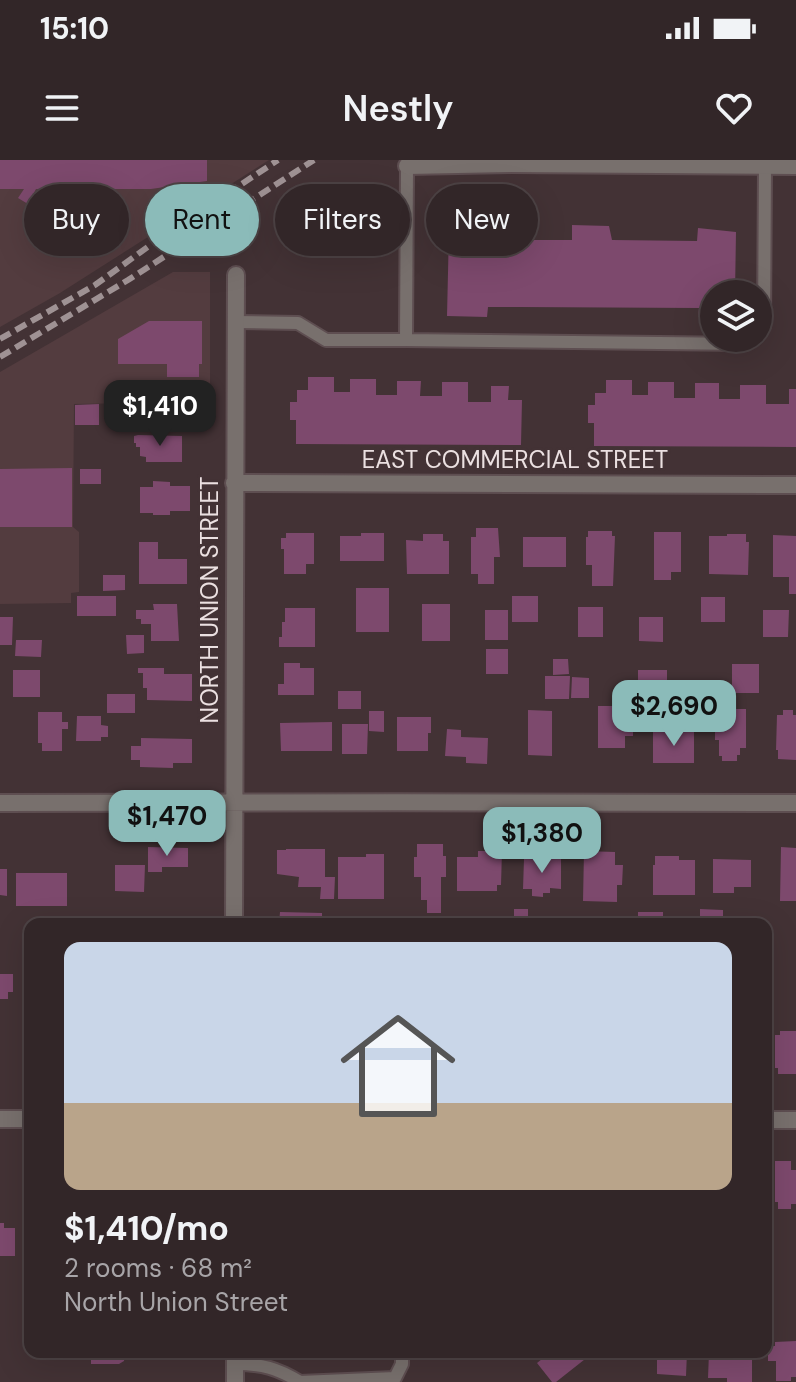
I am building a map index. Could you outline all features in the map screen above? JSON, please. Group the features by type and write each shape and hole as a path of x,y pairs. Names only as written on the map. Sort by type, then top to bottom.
{"street":[{"path":"407,166 796,166"},
{"name":"NORTH UNION STREET","path":"234,918 236,275"},
{"name":"EAST COMMERCIAL STREET","path":"234,483 796,485"},
{"path":"0,803 796,803"},
{"path":"0,1119 24,1119"},
{"path":"772,1120 796,1120"},
{"path":"235,1358 235,1382"}],"lane":[{"path":"406,340 407,166"},
{"path":"764,280 765,166"},
{"path":"235,322 298,323 326,340 700,343"},
{"path":"235,1358 273,1368 300,1382 397,1380 402,1358"}],"shaded area":[{"path":"0,160 269,160 231,184 145,184 145,239 129,249 129,184 24,184 24,256 118,256 0,327"},
{"path":"173,272 210,272 210,402 74,404 73,527 79,532 79,592 71,593 71,603 0,604 0,372"}],"building":[{"path":"0,160 207,160 207,181 186,184 145,184 145,189 129,189 129,184 24,184 24,189 0,189"},
{"path":"572,225 609,226 612,240 697,241 698,228 736,232 735,280 700,280 700,317 699,308 518,307 488,307 487,317 447,316 448,256 538,256 538,240 572,240"},
{"path":"149,321 202,321 199,377 167,377 167,364 118,364 118,339"},
{"path":"308,377 334,377 334,392 350,392 350,379 376,379 376,395 397,395 397,381 421,381 420,396 442,396 442,382 468,382 468,402 491,402 491,386 509,386 508,400 522,400 521,445 296,444 296,420 290,420 290,402 297,402 297,390 308,390"},
{"path":"606,380 632,380 632,395 648,395 648,382 674,382 674,398 695,398 695,383 719,383 719,399 740,399 740,385 766,385 766,404 789,404 789,389 796,389 796,447 594,446 594,423 588,423 588,405 595,405 595,393 606,393"},
{"path":"99,404 99,425 75,425 75,405"},
{"path":"134,436 182,436 182,462 146,462 146,457 140,456 140,447 134,443"},
{"path":"72,468 72,527 0,527 0,469"},
{"path":"80,469 101,469 101,484 80,484"},
{"path":"153,481 170,482 170,486 190,486 190,511 170,511 170,515 140,513 140,487 153,487"},
{"path":"476,528 498,528 500,557 494,557 494,584 478,584 478,574 471,574 471,537 476,537"},
{"path":"588,531 612,531 612,536 615,536 613,586 592,586 592,565 586,565"},
{"path":"654,532 681,532 681,572 671,572 671,580 654,580"},
{"path":"286,533 314,533 314,564 306,564 306,574 284,574 281,538 286,538"},
{"path":"361,533 384,533 384,561 340,561 340,536 361,536"},
{"path":"423,534 443,534 443,541 449,541 449,574 407,574 406,540 423,541"},
{"path":"746,534 746,542 749,542 748,575 709,574 709,536"},
{"path":"773,535 796,536 796,594 789,594 789,577 773,577"},
{"path":"523,537 566,537 566,567 523,567"},
{"path":"139,542 158,542 158,559 187,559 187,584 139,584"},
{"path":"103,575 125,575 125,590 103,591"},
{"path":"356,588 389,588 389,632 356,632"},
{"path":"77,596 116,596 116,616 77,616"},
{"path":"512,596 538,596 538,622 512,622"},
{"path":"701,597 725,597 725,622 701,622"},
{"path":"153,604 177,604 179,641 151,641 151,624 141,624 141,619 136,619 136,610 154,610"},
{"path":"422,604 450,604 450,641 422,641"},
{"path":"578,607 603,607 603,637 578,637"},
{"path":"285,608 315,608 315,647 279,647"},
{"path":"485,610 508,610 508,640 485,640"},
{"path":"763,610 789,610 788,637 763,637"},
{"path":"0,617 13,617 12,645 0,645"},
{"path":"639,617 663,617 663,642 639,641"},
{"path":"126,635 144,635 144,653 127,654"},
{"path":"16,640 42,640 41,657 15,656"},
{"path":"486,649 508,649 508,674 486,674"},
{"path":"553,659 568,659 569,674 553,675"},
{"path":"284,663 300,663 300,668 314,668 314,695 278,695 278,684 284,684"},
{"path":"732,664 759,664 759,693 732,693"},
{"path":"138,668 164,668 164,674 192,674 192,701 147,700 143,673 138,673"},
{"path":"13,670 40,670 40,697 13,697"},
{"path":"638,670 667,670 667,698 638,698"},
{"path":"545,676 570,676 569,699 545,699"},
{"path":"572,677 589,678 589,698 571,698"},
{"path":"338,691 361,691 361,709 338,709"},
{"path":"107,694 135,694 135,713 107,713"},
{"path":"616,696 626,696 626,704 630,704 633,736 625,736 625,748 598,748 598,706 616,706"},
{"path":"722,709 746,709 746,748 740,748 737,761 722,761 722,756 719,756 715,723 722,723"},
{"path":"528,710 552,711 552,756 528,755"},
{"path":"783,710 793,710 793,715 796,715 796,760 778,759 777,715 783,715"},
{"path":"369,711 384,711 384,732 369,731"},
{"path":"38,712 62,712 62,722 68,722 68,729 62,729 62,751 42,751 42,743 38,743"},
{"path":"77,716 101,716 101,725 108,726 108,737 101,737 101,741 76,741"},
{"path":"397,717 431,717 428,751 397,751"},
{"path":"332,722 332,751 281,751 280,723"},
{"path":"342,724 368,724 367,754 342,754"},
{"path":"447,729 461,730 461,737 488,738 487,764 466,763 466,757 445,756"},
{"path":"653,732 694,732 694,763 653,763"},
{"path":"141,738 192,739 192,763 173,763 173,768 140,767 140,760 131,760 131,746 141,746"},
{"path":"417,844 443,844 446,877 441,877 441,913 427,913 427,900 421,900 421,877 414,877"},
{"path":"148,847 188,848 188,867 162,867 162,872 148,872"},
{"path":"781,847 796,848 796,901 780,901"},
{"path":"325,849 325,877 335,877 334,899 320,899 321,887 298,887 299,877 277,874 277,850"},
{"path":"478,851 502,851 501,885 497,885 497,891 457,891 457,857 478,857"},
{"path":"584,851 615,852 615,865 623,865 622,885 617,885 617,902 583,901"},
{"path":"366,854 384,854 384,899 338,899 338,857 366,857"},
{"path":"655,856 695,860 695,895 653,895"},
{"path":"561,857 561,889 550,888 550,893 543,893 543,897 532,896 532,889 523,889 524,859"},
{"path":"713,859 751,860 751,887 734,887 734,893 713,893"},
{"path":"115,865 145,865 144,892 115,891"},
{"path":"0,869 7,869 7,896 0,895"},
{"path":"16,873 67,873 67,906 16,906"},
{"path":"514,909 528,909 528,918 514,918"},
{"path":"700,909 723,910 723,918 700,918"},
{"path":"280,912 322,913 322,918 280,918"},
{"path":"638,912 663,912 663,918 638,918"},
{"path":"0,974 13,974 13,992 8,992 8,999 0,999"},
{"path":"780,1031 796,1031 796,1074 778,1074 778,1068 775,1068 775,1035 780,1035"},
{"path":"775,1161 791,1161 791,1170 796,1170 796,1204 791,1204 791,1209 778,1209 778,1202 775,1202"},
{"path":"0,1223 4,1223 4,1228 15,1228 15,1256 0,1256"},
{"path":"796,1341 796,1377 791,1377 791,1381 776,1381 776,1361 768,1361 772,1358 775,1342"},
{"path":"91,1358 124,1358 119,1364 91,1364"},
{"path":"586,1358 556,1382 552,1382 537,1363 542,1359"},
{"path":"657,1358 687,1358 686,1376 657,1374"},
{"path":"709,1358 752,1358 752,1382 708,1378"}],"railway":[{"path":"0,339 95,285 278,160"},
{"path":"0,357 128,280 314,160"}]}
